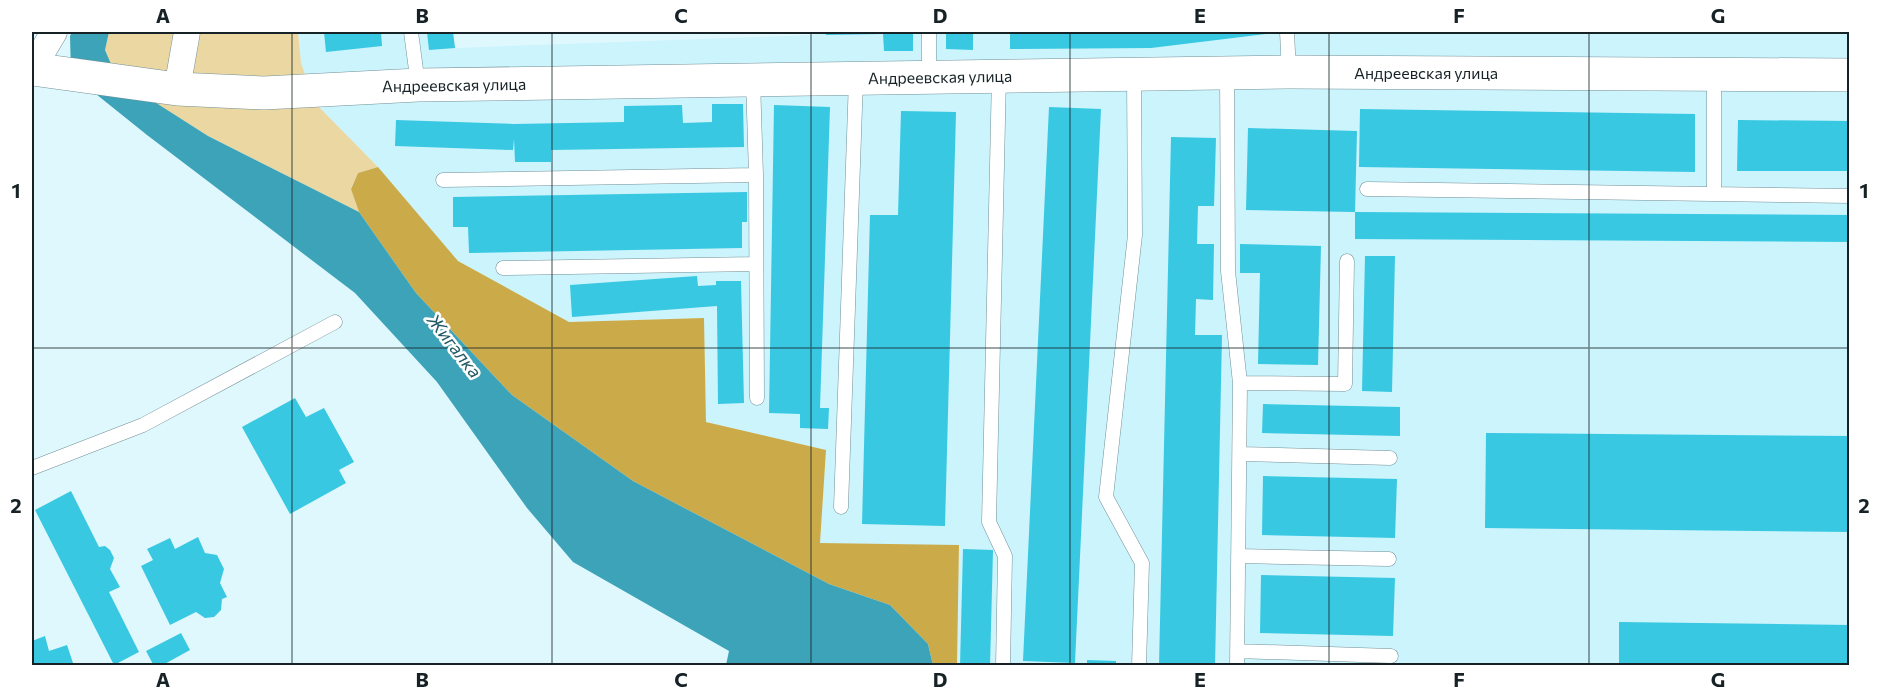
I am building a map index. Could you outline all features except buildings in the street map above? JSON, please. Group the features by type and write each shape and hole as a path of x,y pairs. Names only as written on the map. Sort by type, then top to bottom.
{"street":[{"path":"42,71 54,32"},
{"path":"177,89 187,32"},
{"name":"Андреевская улица","path":"42,71 177,89 264,93 418,85 1289,72 1850,75"}],"lane":[{"path":"411,32 418,85"},
{"path":"929,32 929,78"},
{"path":"1287,32 1289,72"},
{"path":"1227,73 1228,271 1240,383 1237,658 1391,656"},
{"path":"1134,75 1135,235 1106,497 1142,563 1139,666"},
{"path":"999,76 989,522 1005,556 1003,666"},
{"path":"1714,76 1714,194"},
{"path":"841,507 856,79"},
{"path":"753,80 756,175 757,398"},
{"path":"443,180 756,175"},
{"path":"1367,189 1850,196"},
{"path":"1240,383 1345,384 1347,261"},
{"path":"503,268 756,264"},
{"path":"32,468 143,425 335,322"},
{"path":"1240,454 1390,458"},
{"path":"1238,556 1389,559"}],"shaded area":[{"path":"109,32 298,32 301,63 315,103 378,167 358,173 351,188 359,212 208,136 116,78 105,50"},
{"path":"298,32 453,32 455,48 815,35 816,32 1849,32 1849,665 957,665 959,546 820,543 826,450 706,422 704,318 569,322 458,261 378,167 315,103 301,63"},
{"path":"378,167 458,261 569,322 704,318 706,422 826,450 820,543 959,545 957,665 933,665 928,644 890,605 829,584 633,481 512,395 416,293 359,212 351,189 358,173"}],"water":[{"name":"Жигалка","path":"72,32 109,32 105,50 117,78 208,136 359,212 416,293 512,395 633,481 829,584 890,605 928,644 933,665 726,665 729,651 573,562 527,508 437,382 355,293 147,135 71,74 70,36"}]}
